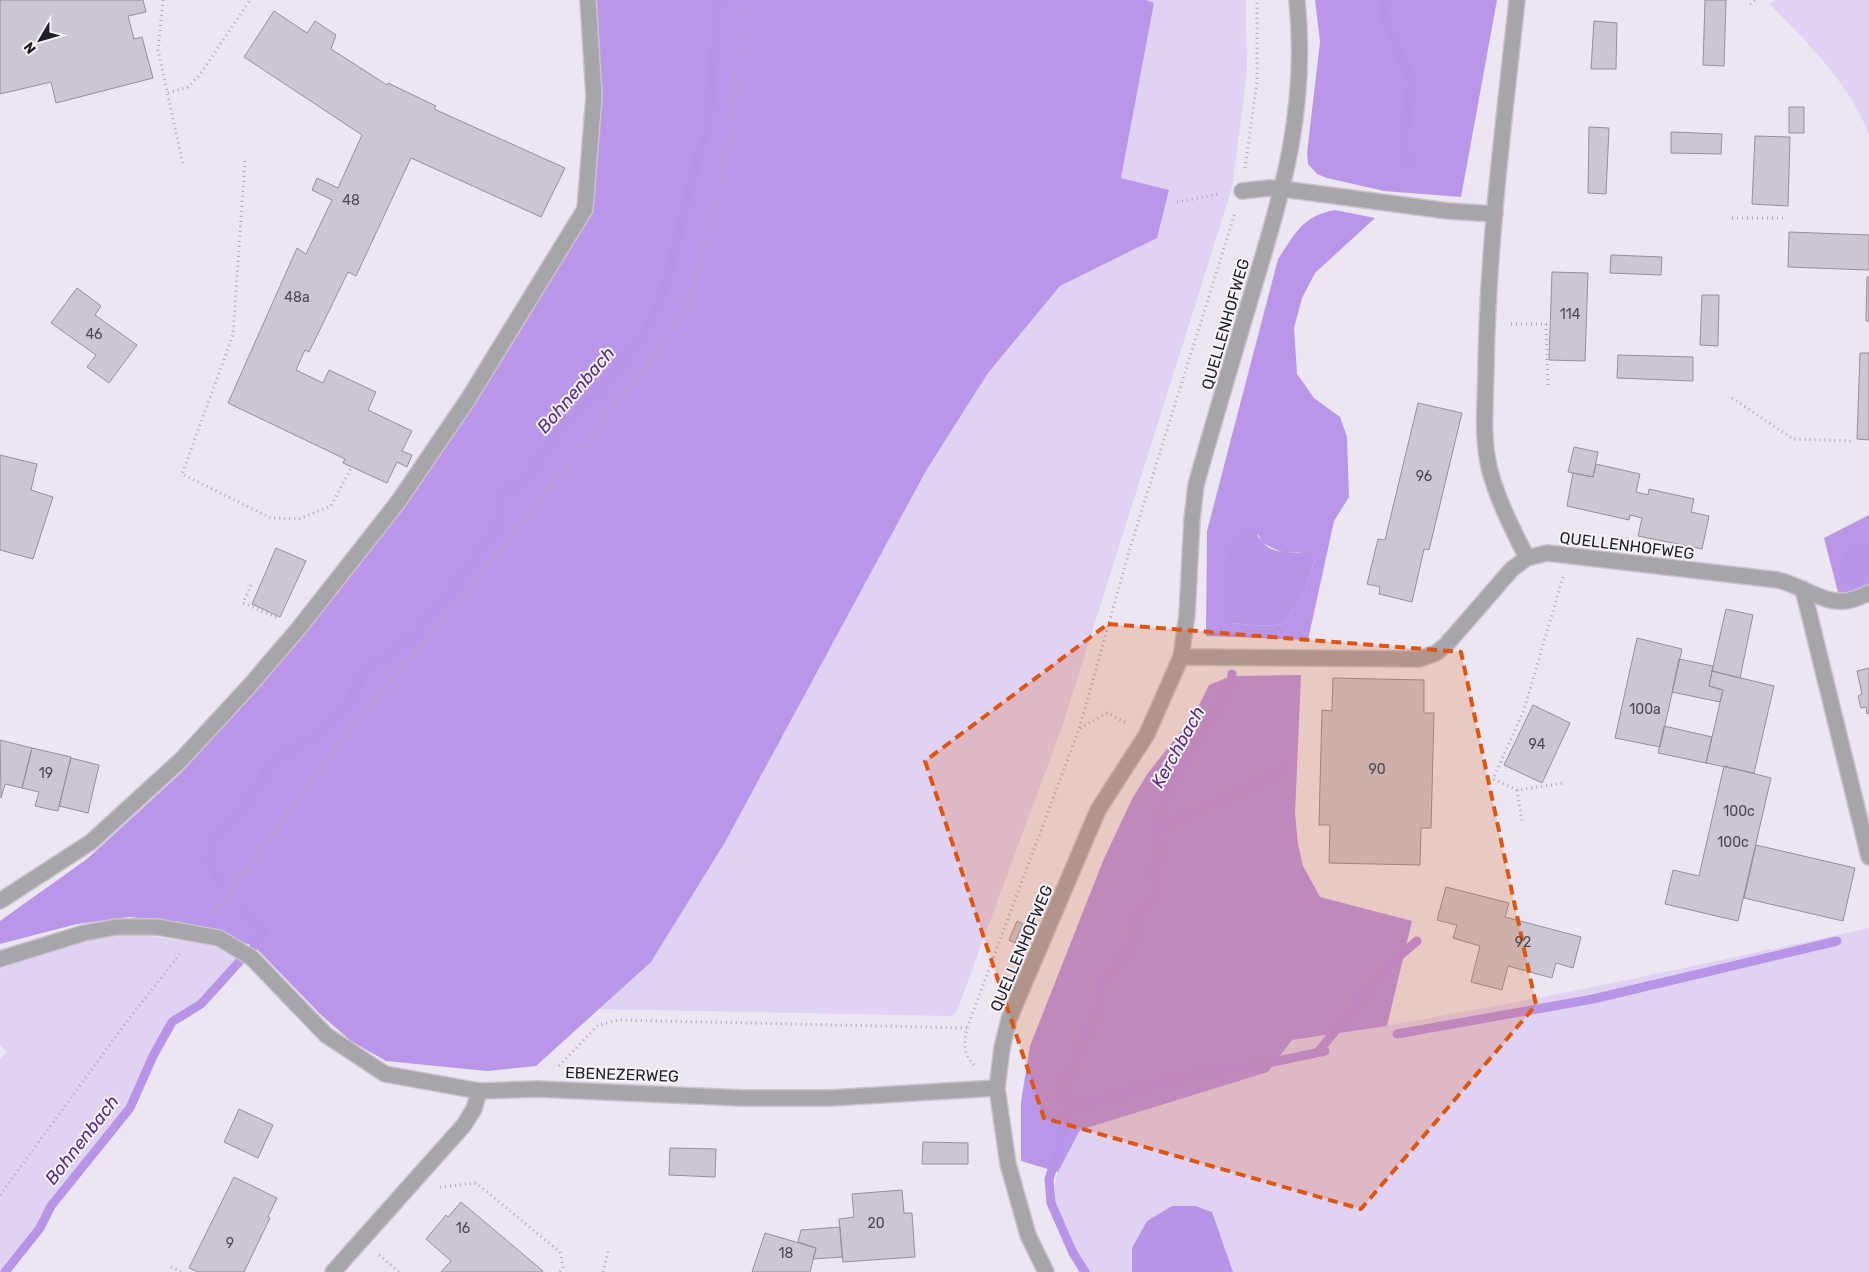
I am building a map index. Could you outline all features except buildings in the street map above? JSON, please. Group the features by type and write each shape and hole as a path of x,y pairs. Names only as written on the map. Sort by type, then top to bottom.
{"street":[{"path":"0,901 91,842 181,760 252,683 299,628 398,502 467,401 585,209 594,96 588,0"},
{"name":"QUELLENHOFWEG","path":"1046,1272 1028,1235 1011,1173 997,1088 1002,1048 1009,1020 1098,810 1147,734 1181,657 1187,615 1191,527 1196,485 1283,189 1297,118 1301,46 1297,0"},
{"path":"1181,657 1419,659 1429,657 1446,645 1500,582 1527,558 1498,496 1490,471 1484,437 1487,324 1495,214 1517,0"},
{"path":"1242,191 1269,188 1283,189 1448,211 1495,214"},
{"name":"QUELLENHOFWEG","path":"1527,558 1547,554 1570,555 1778,580 1836,601 1847,601 1869,593"},
{"path":"1803,588 1869,857"},
{"name":"EBENEZERWEG","path":"0,959 84,933 116,927 157,927 219,938 252,958 326,1035 385,1074 479,1091 537,1089 742,1098 830,1098 997,1088"},
{"path":"333,1272 464,1125 474,1109 479,1091"}],"path":[{"path":"163,0 158,50 183,164"},
{"path":"168,93 188,87 199,76 250,0"},
{"path":"0,1195 128,1020 232,891 354,723 449,614 540,502 653,356 687,308 704,249 732,129 743,0"},
{"path":"997,1088 968,1060 963,1044 1079,729 1130,548 1242,191 1257,81 1257,0"},
{"path":"1750,4 1755,0"},
{"path":"245,161 233,335 182,474 271,518 299,519 331,506 351,468"},
{"path":"1177,202 1242,191"},
{"path":"1732,218 1785,218"},
{"path":"1534,324 1548,324 1548,389"},
{"path":"1732,398 1793,439 1853,441"},
{"path":"1564,783 1517,790 1493,778 1524,710 1570,555"},
{"path":"251,585 242,603 299,628"},
{"path":"1079,729 1107,713 1147,734"},
{"path":"1517,790 1522,821"},
{"path":"537,1089 598,1026 618,1020 968,1028"},
{"path":"420,1173 437,1188 476,1183 560,1252 563,1268 559,1272"},
{"path":"603,1272 609,1248"},
{"path":"171,1267 182,1272"}],"highlighted area":[{"path":"1108,624 1461,652 1536,1005 1361,1209 1044,1118 925,761"}],"shaded area":[{"path":"597,0 1146,0 1154,3 1121,178 1169,190 1157,238 1060,286 988,373 927,469 724,844 651,962 536,1066 487,1071 386,1061 351,1041 321,1015 254,946 181,922 129,917 77,924 0,944 0,921 87,859 183,771 257,690 265,667 376,519 567,238 592,168 600,107"},
{"path":"1146,0 1246,0 1247,72 1232,188 1063,724 957,1011 952,1016 598,1009 651,962 724,844 927,469 988,373 1060,286 1157,238 1121,178 1154,3"},
{"path":"1315,0 1497,0 1461,197 1384,191 1327,178 1317,174 1308,164 1307,153 1320,42"},
{"path":"1776,0 1869,0 1869,135 1851,99 1839,82 1812,48 1769,4"},
{"path":"1335,210 1375,218 1315,273 1302,298 1294,328 1297,374 1314,398 1340,417 1347,437 1349,497 1334,521 1308,640 1206,636 1207,531 1278,259 1295,234 1307,221","holes":["1258,534 1262,543 1284,553 1300,552 1315,559 1305,592 1284,624 1264,626 1231,623"]},
{"path":"1869,515 1869,584 1839,596 1824,538"},
{"path":"1249,528 1262,542 1272,549 1285,552 1311,552 1315,559 1305,592 1284,624 1264,626 1230,623 1224,615 1225,572 1230,546"},
{"path":"1856,541 1869,545 1869,577 1858,582 1845,582 1839,574 1841,564 1844,556"},
{"path":"1301,675 1295,814 1298,844 1303,866 1320,897 1412,921 1387,1026 1292,1040 1268,1072 1080,1130 1058,1172 1021,1161 1021,1102 1030,1046 1103,861 1132,799 1148,773 1194,715 1209,685 1231,676"},
{"path":"1869,928 1869,1272 1081,1272 1059,1224 1054,1197 1055,1185 1060,1167 1079,1130 1268,1072 1292,1040 1437,1017 1653,975"},
{"path":"129,933 214,946 240,961 201,1004 172,1022 153,1056 130,1108 51,1206 40,1228 5,1272 0,1272 0,1059 7,1052 0,1045 0,969 72,944"},
{"path":"1172,1206 1195,1206 1212,1212 1233,1272 1132,1272 1132,1248 1147,1221"}],"waterway":[{"name":"Bohnenbach","path":"222,884 210,864 212,838 237,817 268,769 279,757 314,737 343,711 367,669 418,632 424,616 443,602 499,524 500,495 524,482 564,423 604,388 650,324 665,287 699,152 708,131 718,0"},
{"name":"Kerchbach","path":"1386,0 1384,16 1411,81 1405,136 1406,165"},
{"name":"Kerchbach","path":"1085,1272 1073,1253 1051,1203 1049,1179 1059,1149 1068,1106 1063,1093 1063,1078 1072,1075 1079,1048 1099,1012 1099,990 1102,982 1108,978 1115,966 1127,953 1135,938 1135,917 1153,899 1157,891 1153,871 1159,855 1156,831 1171,784 1232,684 1232,674"},
{"path":"1156,831 1284,770"},
{"name":"Bohnenbach","path":"242,910 262,926 263,934 254,946"},
{"path":"1318,1052 1391,963 1417,941"},
{"path":"1397,1034 1593,999 1837,941"},
{"name":"Bohnenbach","path":"5,1272 40,1228 51,1206 130,1108 153,1056 172,1022 201,1004 240,961"},
{"path":"1068,1106 1104,1099 1207,1070 1244,1068 1325,1051"}]}
